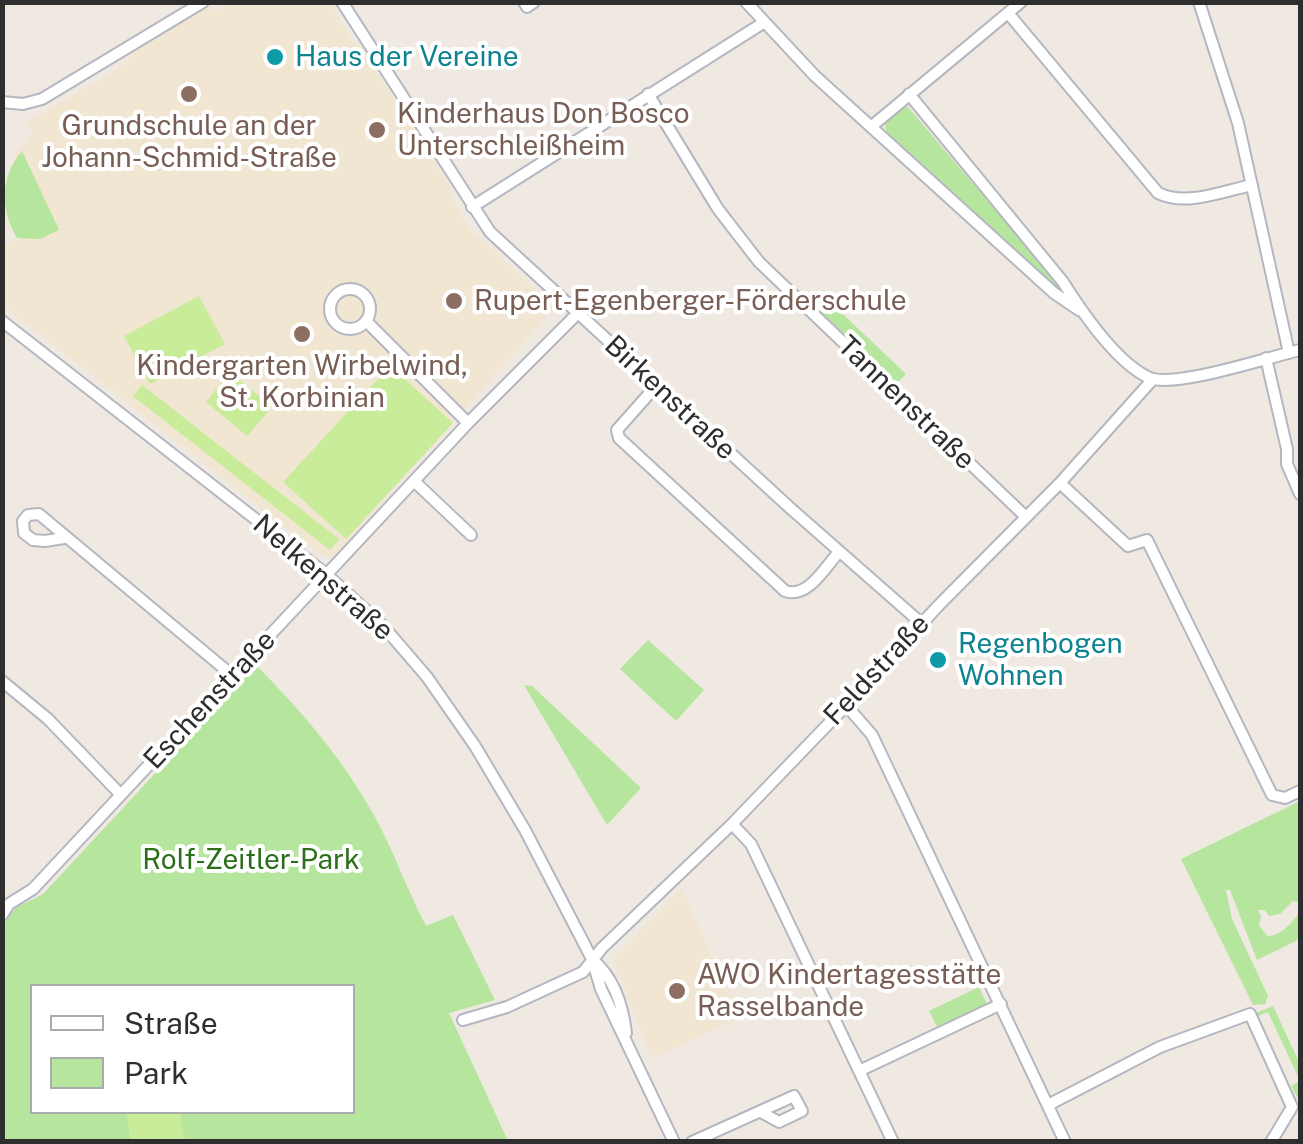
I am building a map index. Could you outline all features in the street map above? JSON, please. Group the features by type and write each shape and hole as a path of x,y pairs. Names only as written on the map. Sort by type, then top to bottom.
{"street":[{"path":"2,102 23,104 42,99 203,2"},
{"name":"Birkenstraße","path":"342,2 490,232 921,624"},
{"path":"524,2 527,7 534,2"},
{"path":"746,2 764,24 872,126 1054,293 1084,314"},
{"path":"872,126 1020,2"},
{"path":"909,94 1060,279 1084,314 1125,360 1153,380 1176,380 1295,351 1238,123 1199,2"},
{"path":"1008,13 1158,194 1170,200 1183,200 1252,186"},
{"path":"472,207 764,24"},
{"name":"Tannenstraße","path":"648,94 718,210 758,262 1026,517"},
{"path":"343,290 362,293 370,303 366,322 348,330 335,324 329,312 332,298 343,290"},
{"name":"Eschenstraße","path":"5,907 33,889 468,423 578,312"},
{"name":"Nelkenstraße","path":"2,321 327,575 402,646 458,718 526,830 592,960 604,969 623,1010 627,1039 674,1142"},
{"path":"366,322 468,423"},
{"path":"1266,358 1288,449 1286,464 1300,494"},
{"name":"Feldstraße","path":"463,1020 507,1007 583,972 732,824 1153,380"},
{"path":"656,386 618,430 620,438 785,591 794,594 805,590 838,552"},
{"path":"415,482 472,535"},
{"path":"1060,482 1128,546 1147,540 1272,796 1285,798 1300,791"},
{"path":"64,538 184,632 233,676"},
{"path":"2,681 48,719 122,795"},
{"path":"846,705 872,735 1065,1142"},
{"path":"732,824 751,844 892,1142"},
{"path":"859,1071 1001,1004"},
{"path":"1048,1105 1160,1047 1250,1014 1292,1107 1271,1142"},
{"path":"692,1142 761,1112"}],"shaded area":[{"path":"232,3 329,3 355,44 359,43 451,188 447,191 472,231 555,307 330,558 321,555 3,305 2,246 30,234 21,203 15,154 32,136 28,121 95,83 131,59 134,50 211,5 216,12"},
{"name":"AWO Kindertagesstätte Rasselbande","path":"681,889 742,1017 652,1059 614,963 617,955"}],"green space":[{"path":"908,107 1058,288 886,131 885,121 900,108"},
{"path":"22,151 59,230 40,239 17,238 5,204 6,182"},
{"path":"199,296 225,344 150,384 124,336"},
{"path":"829,301 906,374 897,383 820,311"},
{"path":"390,366 453,423 346,539 283,482"},
{"path":"230,372 272,407 247,436 206,402"},
{"path":"142,385 339,539 330,550 133,396"},
{"path":"648,640 704,690 676,721 620,669"},
{"name":"Rolf-Zeitler-Park","path":"256,665 306,719 364,797 426,926 453,915 495,1000 449,1013 508,1141 3,1141 2,929 18,907 43,894"},
{"path":"524,685 532,686 641,788 607,825"},
{"path":"1300,801 1300,903 1293,901 1280,914 1269,916 1265,910 1258,910 1259,925 1267,936 1282,931 1300,911 1300,939 1257,960 1230,890 1226,890 1232,919 1268,996 1265,1004 1253,1005 1181,859"},
{"path":"979,987 987,1004 937,1027 929,1011"},
{"path":"1273,1006 1300,1064 1300,1081 1268,1012 1258,1016 1256,1013"},
{"path":"1300,1081 1300,1102 1291,1086"},
{"path":"126,1114 180,1114 185,1141 131,1141"}],"place":[{"name":"Haus der Vereine","path":"275,57"},
{"name":"Grundschule an der Johann-Schmid-Straße","path":"189,94"},
{"name":"Kinderhaus Don Bosco Unterschleißheim","path":"377,130"},
{"name":"Rupert-Egenberger-Förderschule","path":"454,301"},
{"name":"Kindergarten Wirbelwind, St. Korbinian","path":"302,334"},
{"name":"Regenbogen Wohnen","path":"938,660"},
{"name":"AWO Kindertagesstätte Rasselbande","path":"677,991"}]}
